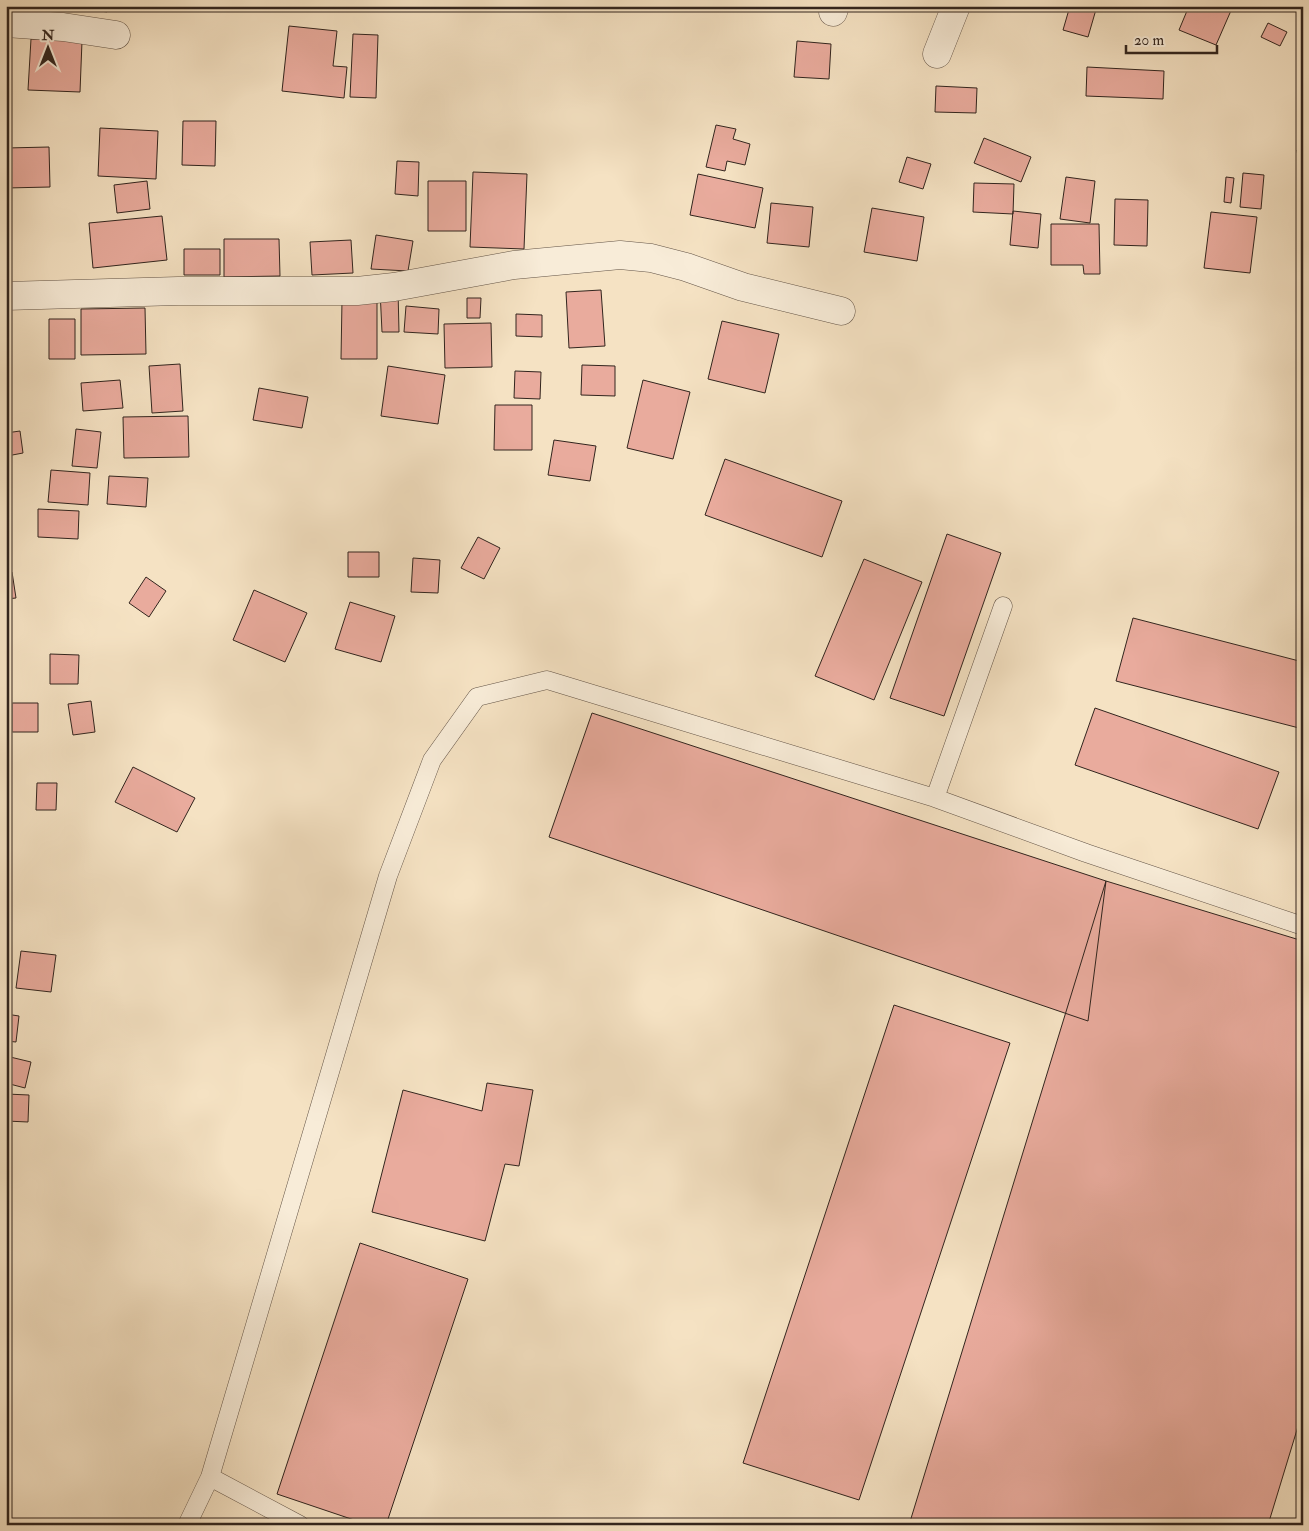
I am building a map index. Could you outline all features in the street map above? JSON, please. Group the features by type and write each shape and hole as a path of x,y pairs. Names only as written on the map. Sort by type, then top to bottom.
{"street":[{"path":"937,54 956,6"},
{"path":"6,23 63,27 116,35"},
{"path":"6,296 178,291 357,291 394,287 514,265 620,255 651,258 686,267 742,287 841,311"}],"lane":[{"path":"935,798 1002,606"},
{"path":"187,1525 210,1477 388,876 432,760 477,697 547,680 935,798 1303,926"},
{"path":"210,1477 300,1525"}],"building":[{"path":"67,6 108,6 107,12"},
{"path":"1070,6 1097,6 1088,37 1063,30"},
{"path":"1189,6 1233,6 1216,45 1179,30"},
{"path":"1268,23 1287,32 1280,46 1261,37"},
{"path":"289,26 337,31 333,66 347,67 344,98 282,91"},
{"path":"353,34 378,35 376,98 350,97"},
{"path":"31,39 82,41 80,92 28,90"},
{"path":"797,41 831,44 829,79 794,77"},
{"path":"1087,67 1164,71 1163,99 1086,96"},
{"path":"936,86 977,88 976,113 935,112"},
{"path":"183,121 216,121 215,166 182,165"},
{"path":"716,125 736,129 733,139 750,144 745,165 727,161 725,171 706,167"},
{"path":"100,128 158,131 156,179 98,176"},
{"path":"984,138 1031,157 1021,182 974,163"},
{"path":"49,147 50,187 6,188 6,148"},
{"path":"1297,150 1303,150 1303,188 1302,188"},
{"path":"907,157 931,164 923,189 899,182"},
{"path":"397,161 419,162 418,196 395,194"},
{"path":"473,172 527,174 524,249 470,247"},
{"path":"1243,173 1264,175 1261,209 1240,207"},
{"path":"698,174 763,188 755,228 690,215"},
{"path":"1066,177 1095,181 1090,223 1060,219"},
{"path":"1226,177 1234,178 1231,203 1224,202"},
{"path":"147,181 150,209 117,213 114,185"},
{"path":"428,181 466,181 466,231 428,231"},
{"path":"974,183 1014,184 1013,214 973,212"},
{"path":"1115,199 1148,200 1147,246 1114,245"},
{"path":"771,203 813,207 809,247 767,243"},
{"path":"872,208 924,217 917,261 864,252"},
{"path":"1013,211 1041,214 1038,248 1010,245"},
{"path":"1211,212 1257,217 1250,273 1204,268"},
{"path":"162,216 167,260 93,268 89,223"},
{"path":"1051,224 1099,224 1100,274 1084,274 1083,265 1051,265"},
{"path":"376,235 413,241 408,271 371,269"},
{"path":"224,239 279,239 280,276 224,277"},
{"path":"351,240 353,273 312,275 310,242"},
{"path":"184,249 220,249 220,275 184,275"},
{"path":"380,290 398,290 399,332 382,332"},
{"path":"601,290 605,346 569,348 566,292"},
{"path":"467,298 481,298 480,318 467,318"},
{"path":"342,300 377,301 377,359 341,359"},
{"path":"406,306 439,309 438,334 404,332"},
{"path":"145,308 146,354 81,355 81,309"},
{"path":"516,314 542,315 542,337 516,336"},
{"path":"49,319 75,319 75,359 49,359"},
{"path":"722,321 779,334 765,393 708,379"},
{"path":"491,323 492,367 445,368 444,324"},
{"path":"180,364 183,411 152,413 149,366"},
{"path":"582,365 615,366 615,396 581,395"},
{"path":"388,366 445,375 438,424 381,416"},
{"path":"515,371 541,372 540,399 514,398"},
{"path":"120,380 123,408 83,411 81,383"},
{"path":"643,380 690,392 673,459 627,448"},
{"path":"259,388 308,397 302,428 253,420"},
{"path":"495,405 532,405 532,450 494,450"},
{"path":"188,416 189,457 124,458 123,417"},
{"path":"76,429 101,432 97,468 72,466"},
{"path":"20,431 23,453 7,456 6,433"},
{"path":"554,440 596,446 590,481 548,475"},
{"path":"725,459 842,501 822,557 705,515"},
{"path":"51,470 90,473 88,505 48,502"},
{"path":"109,476 148,478 146,507 107,504"},
{"path":"38,509 79,511 78,539 38,537"},
{"path":"947,534 1001,553 944,716 890,698"},
{"path":"478,537 500,548 484,579 461,568"},
{"path":"348,552 379,552 379,577 348,577"},
{"path":"413,558 440,560 438,593 411,592"},
{"path":"864,559 922,582 874,700 815,676"},
{"path":"12,572 16,598 6,599 6,573"},
{"path":"146,577 166,591 149,617 129,603"},
{"path":"254,590 307,613 285,662 233,640"},
{"path":"350,602 395,616 381,662 335,649"},
{"path":"1133,618 1303,662 1303,729 1116,681"},
{"path":"50,654 79,655 78,684 50,684"},
{"path":"91,701 95,732 73,735 68,704"},
{"path":"12,703 38,703 38,732 12,732"},
{"path":"1095,708 1279,772 1258,829 1075,765"},
{"path":"592,713 1106,881 1088,1021 549,837"},
{"path":"133,767 195,798 177,832 115,802"},
{"path":"37,783 57,783 56,810 36,810"},
{"path":"1106,881 1303,941 1303,1410 1268,1525 909,1525"},
{"path":"21,951 56,955 51,992 16,988"},
{"path":"894,1005 1010,1043 859,1500 743,1463"},
{"path":"6,1014 19,1016 16,1042 6,1041"},
{"path":"6,1056 31,1062 25,1088 6,1083"},
{"path":"487,1083 533,1090 519,1166 505,1164 485,1241 372,1212 403,1090 482,1111"},
{"path":"6,1094 29,1095 28,1122 6,1121"},
{"path":"360,1243 468,1279 386,1525 369,1525 277,1494"}]}
